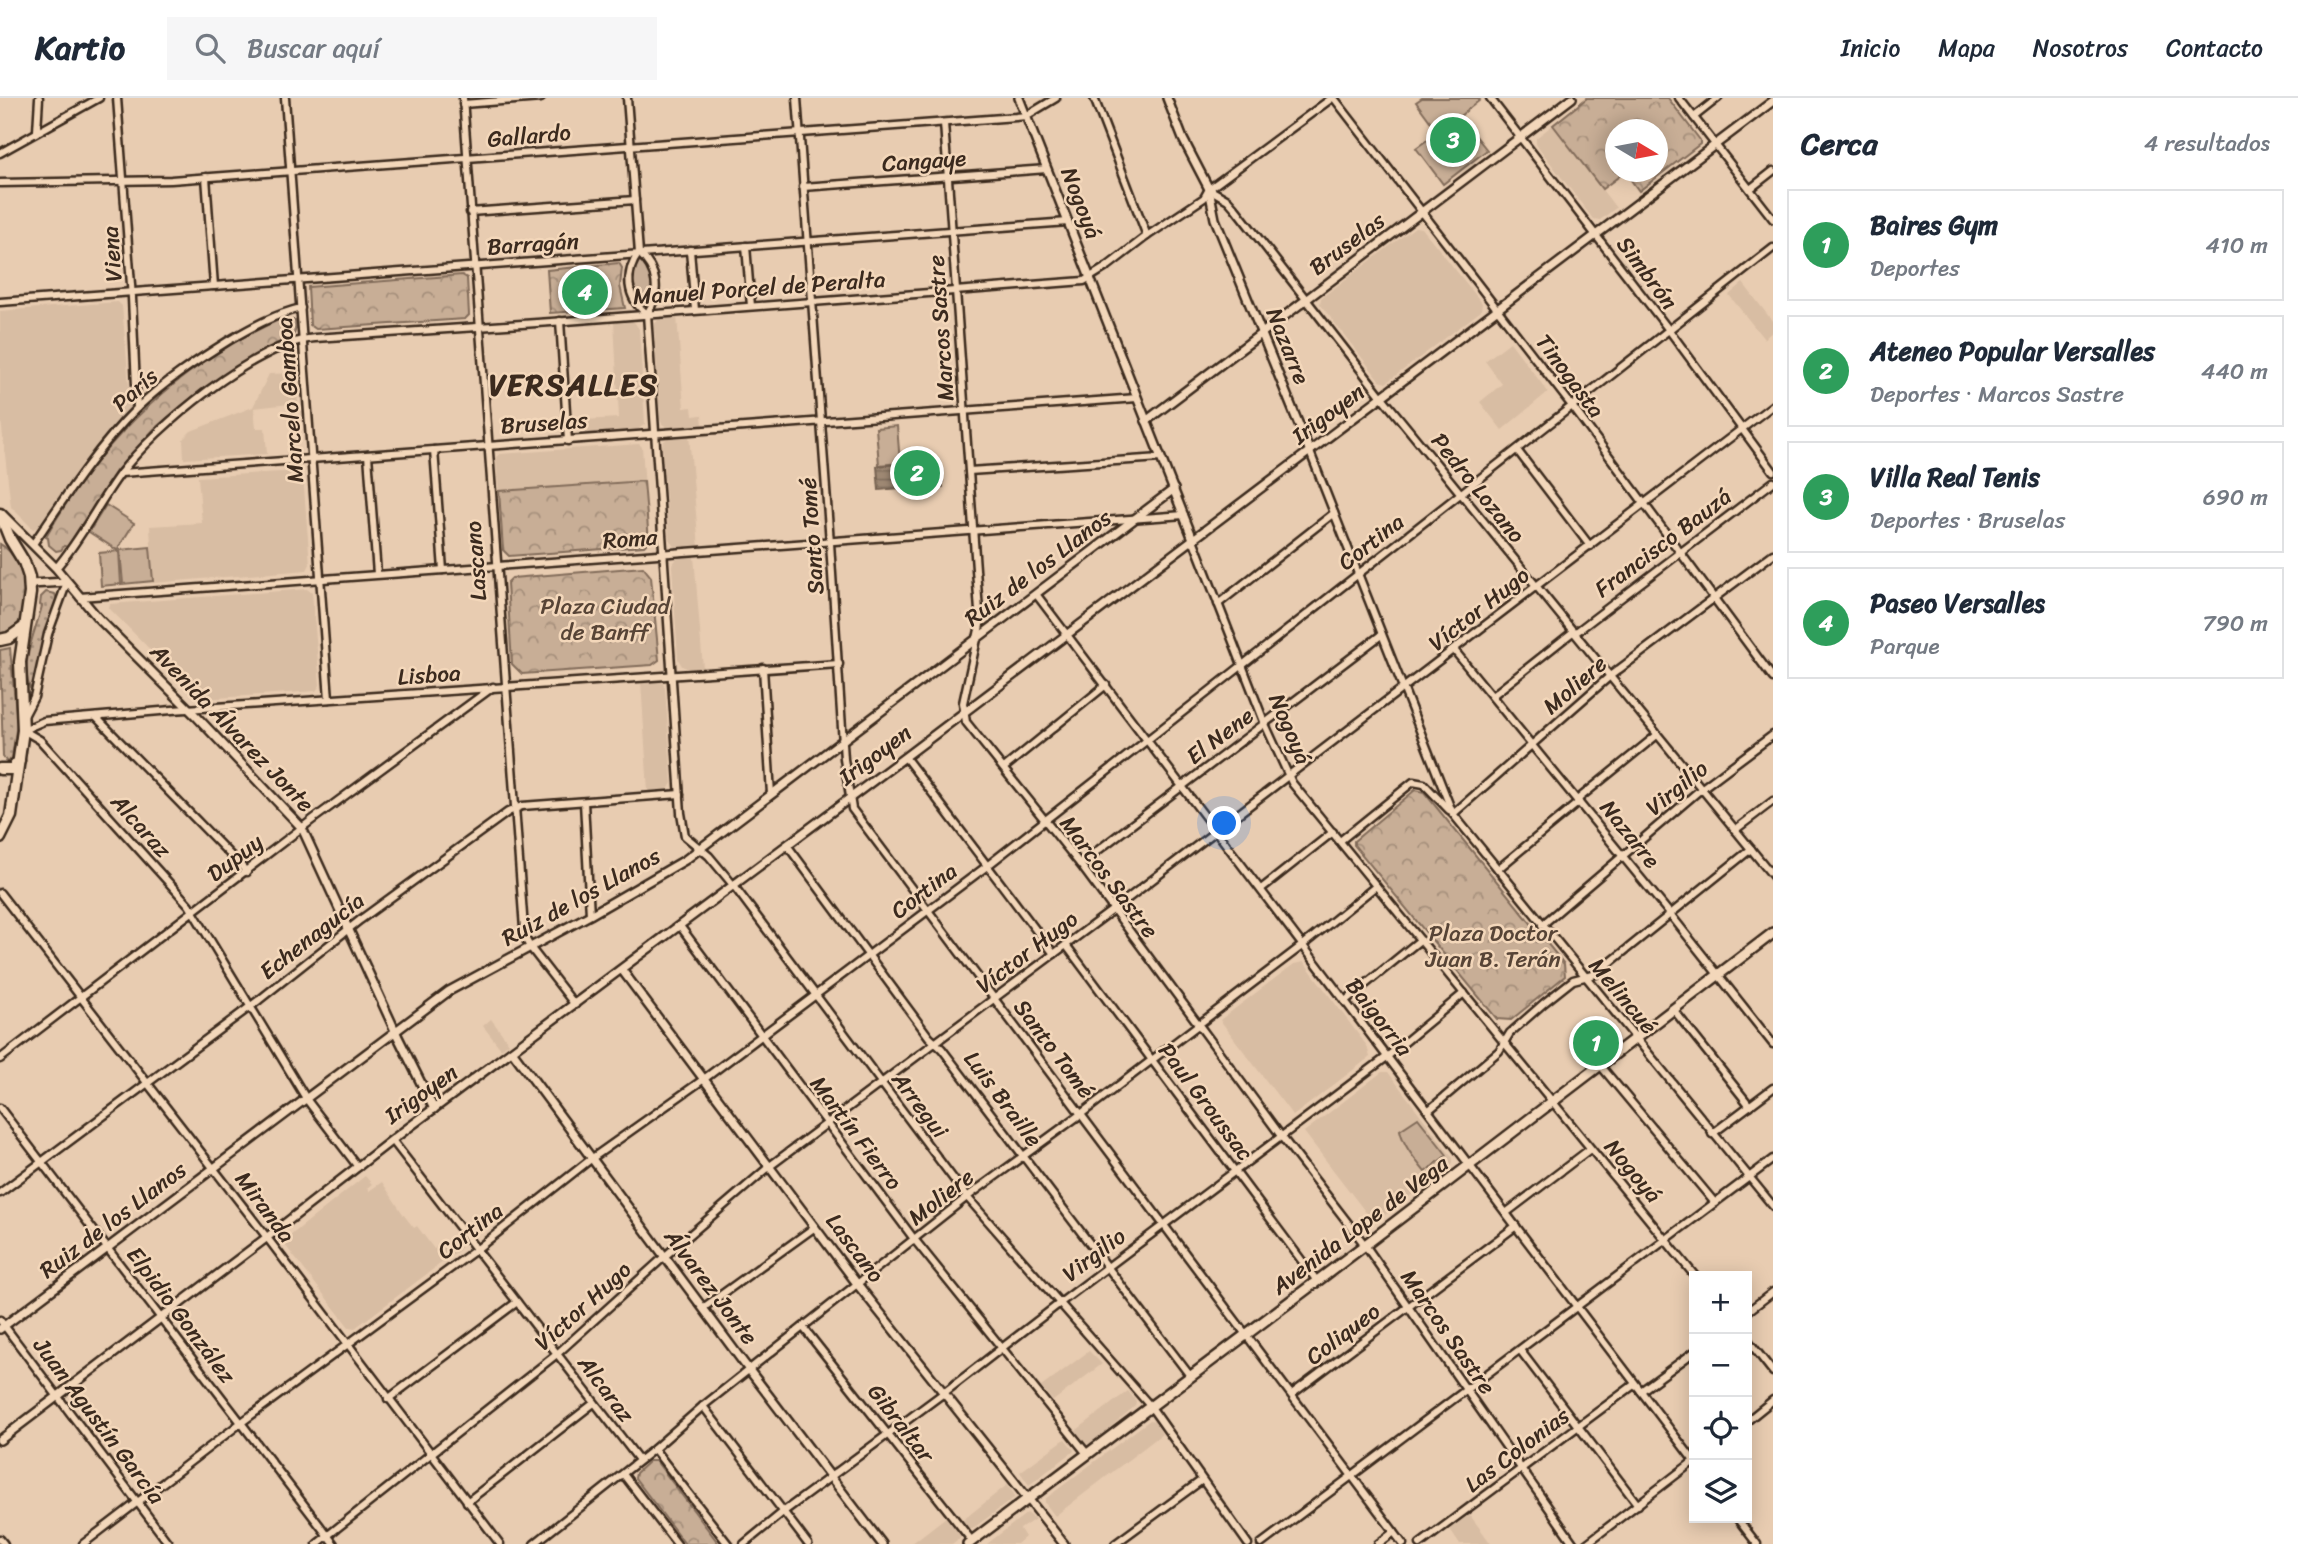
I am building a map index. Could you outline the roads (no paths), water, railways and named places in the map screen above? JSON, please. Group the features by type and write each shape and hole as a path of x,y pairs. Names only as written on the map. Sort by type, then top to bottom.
{"main road":[{"path":"0,513 5,538 24,562 30,584 20,662 23,730 10,816 0,838"},
{"path":"0,640 9,638 24,628"},
{"path":"0,769 12,769 19,760"},
{"name":"Avenida Lope de Vega","path":"970,1543 1773,933"}],"street":[{"path":"37,131 39,98"},
{"path":"0,153 99,98"},
{"name":"Viena","path":"117,98 132,293 137,408"},
{"name":"Marcelo Gamboa","path":"285,98 329,699"},
{"path":"463,101 541,98"},
{"path":"627,98 639,253 630,270 629,288 637,305 647,314 654,301 656,279 650,264 639,253"},
{"name":"Santo Tomé","path":"797,98 831,543 843,740 849,798 854,814 929,910 1404,1544"},
{"name":"Nogoyá","path":"1019,98 1265,724 1288,776 1691,1271"},
{"name":"Gallardo","path":"0,183 124,183 1026,116 1056,98"},
{"path":"1094,98 1147,236"},
{"name":"Nazarre","path":"1167,98 1183,139 1209,189 1215,219 1310,452 1402,689"},
{"path":"1090,279 1147,236 1205,198 1209,189 1333,98"},
{"name":"Tinogasta","path":"1333,98 1572,406 1773,678"},
{"name":"Simbrón","path":"1490,98 1669,330 1773,471"},
{"name":"Bruselas","path":"1146,421 1572,98"},
{"path":"1679,98 1773,219"},
{"path":"1694,117 1718,98"},
{"name":"Lascano","path":"463,101 524,929 530,947 575,1005"},
{"name":"Irigoyen","path":"0,1440 392,1140 734,886 1773,101"},
{"name":"Marcos Sastre","path":"944,122 980,625 963,713 966,722 1080,864 1280,1136 1365,1245 1574,1544"},
{"name":"Cangaye","path":"803,187 1047,169"},
{"path":"1750,189 1773,171"},
{"path":"206,177 214,286"},
{"name":"Pedro Lozano","path":"1209,189 1228,200 1460,494 1735,830 1770,866 1773,876"},
{"path":"470,212 635,200"},
{"name":"Barragán","path":"0,302 1068,222"},
{"path":"746,246 751,306"},
{"name":"Cortina","path":"83,1544 242,1422 477,1249 591,1159 704,1079 1046,821 1773,248"},
{"path":"690,250 695,310"},
{"name":"Manuel Porcel de Peralta","path":"56,568 121,473 167,423 257,359 303,339 1090,279"},
{"name":"París","path":"33,544 83,470 137,408 220,346 259,324 301,308"},
{"name":"Arregui","path":"647,314 685,836 709,856 734,886 967,1197 1151,1407 1248,1544"},
{"path":"560,321 568,441"},
{"name":"Bruselas","path":"121,473 1137,398"},
{"name":"Víctor Hugo","path":"317,1544 557,1354 770,1166 1217,831 1773,405"},
{"path":"434,450 443,570"},
{"path":"1517,450 1590,546"},
{"path":"368,455 377,574"},
{"path":"969,471 1161,458"},
{"name":"Francisco Bauzá","path":"1492,696 1773,482"},
{"name":"Ruiz de los Llanos","path":"1,1325 307,1100 449,991 671,869 1174,489"},
{"name":"Avenida Álvarez Jonte","path":"0,513 33,544 80,597 302,828 434,1109"},
{"path":"1218,604 1334,513"},
{"name":"Roma","path":"80,597 1184,515"},
{"name":"Moliere","path":"1453,814 1610,676 1773,554"},
{"path":"24,716 34,697 48,634 67,582 30,584"},
{"name":"Baigorria","path":"1036,594 1693,1460"},
{"name":"El Nene","path":"1080,864 1381,635"},
{"name":"Nazarre","path":"1454,650 1670,914 1773,1045"},
{"name":"Lisboa","path":"23,730 44,721 190,709 839,663"},
{"path":"763,668 771,794"},
{"path":"1004,768 1106,685"},
{"name":"Dupuy","path":"0,1059 302,828 493,687"},
{"name":"Melincué","path":"1402,689 1453,814 1773,1206"},
{"path":"96,717 247,872"},
{"name":"Alcaraz","path":"23,730 40,740 193,911 307,1100 358,1167"},
{"path":"1498,869 1657,735"},
{"name":"Virgilio","path":"1542,925 1701,789 1773,735"},
{"path":"905,757 1054,954"},
{"path":"1340,841 1407,785 1419,782 1453,814"},
{"path":"516,808 680,794"},
{"path":"1735,830 1773,801"},
{"path":"584,802 590,915"},
{"name":"Echenagucía","path":"0,1193 251,1006 349,929 516,808"},
{"path":"1261,889 1333,832"},
{"name":"Luis Braille","path":"787,845 929,1037 1024,1156 1191,1377"},
{"path":"1429,1110 1499,1051 1510,1032 1554,996 1573,981 1596,974 1751,849"},
{"name":"Moliere","path":"534,1544 967,1197 1304,945 1376,886"},
{"name":"Miranda","path":"0,893 214,1168 500,1544"},
{"name":"Martín Fierro","path":"680,926 914,1239 1088,1455"},
{"path":"1345,1001 1420,940"},
{"name":"Paul Groussac","path":"1066,945 1317,1281"},
{"name":"Lascano","path":"622,970 858,1284 1064,1544"},
{"name":"Virgilio","path":"744,1544 1388,1056 1464,993"},
{"path":"1674,1009 1750,1106"},
{"name":"Álvarez Jonte","path":"512,1051 749,1370 883,1544"},
{"path":"1600,1065 1715,1203"},
{"path":"1712,1134 1773,1088"},
{"name":"Elpidio González","path":"0,1108 334,1544"},
{"name":"Alcaraz","path":"392,1140 639,1460"},
{"path":"1506,1213 1590,1149"},
{"path":"1261,1544 1773,1160"},
{"name":"Coliqueo","path":"1292,1394 1516,1226"},
{"path":"703,1308 815,1227"},
{"path":"1752,1308 1773,1292"},
{"path":"388,1399 517,1302"},
{"name":"Juan Agustín García","path":"1,1325 170,1544"},
{"name":"Gibraltar","path":"803,1327 970,1543"},
{"path":"1752,1345 1773,1372"},
{"path":"1520,1350 1638,1505"},
{"path":"1641,1391 1689,1356"},
{"name":"Las Colonias","path":"1420,1544 1636,1384"},
{"path":"1752,1416 1773,1400"},
{"path":"467,1502 594,1403"},
{"path":"704,1406 808,1544"},
{"path":"654,1449 728,1544"},
{"path":"1586,1544 1689,1465"},
{"path":"623,1474 674,1543"},
{"path":"1115,1544 1202,1480"},
{"path":"1741,1523 1755,1541 1744,1544"},
{"path":"1378,1544 1394,1532"},
{"path":"0,1539 4,1544"}],"place":[{"name":"Villa Real Tenis","path":"1453,140"},
{"name":"Paseo Versalles","path":"585,292"},
{"name":"Ateneo Popular Versalles","path":"917,473"},
{"name":"Baires Gym","path":"1596,1043"}],"district":[{"name":"VERSALLES","path":"574,385"}],"park label":[{"name":"Plaza Ciudad de Banff","path":"605,619"},
{"name":"Plaza Doctor Juan B. Terán","path":"1493,946"}]}
